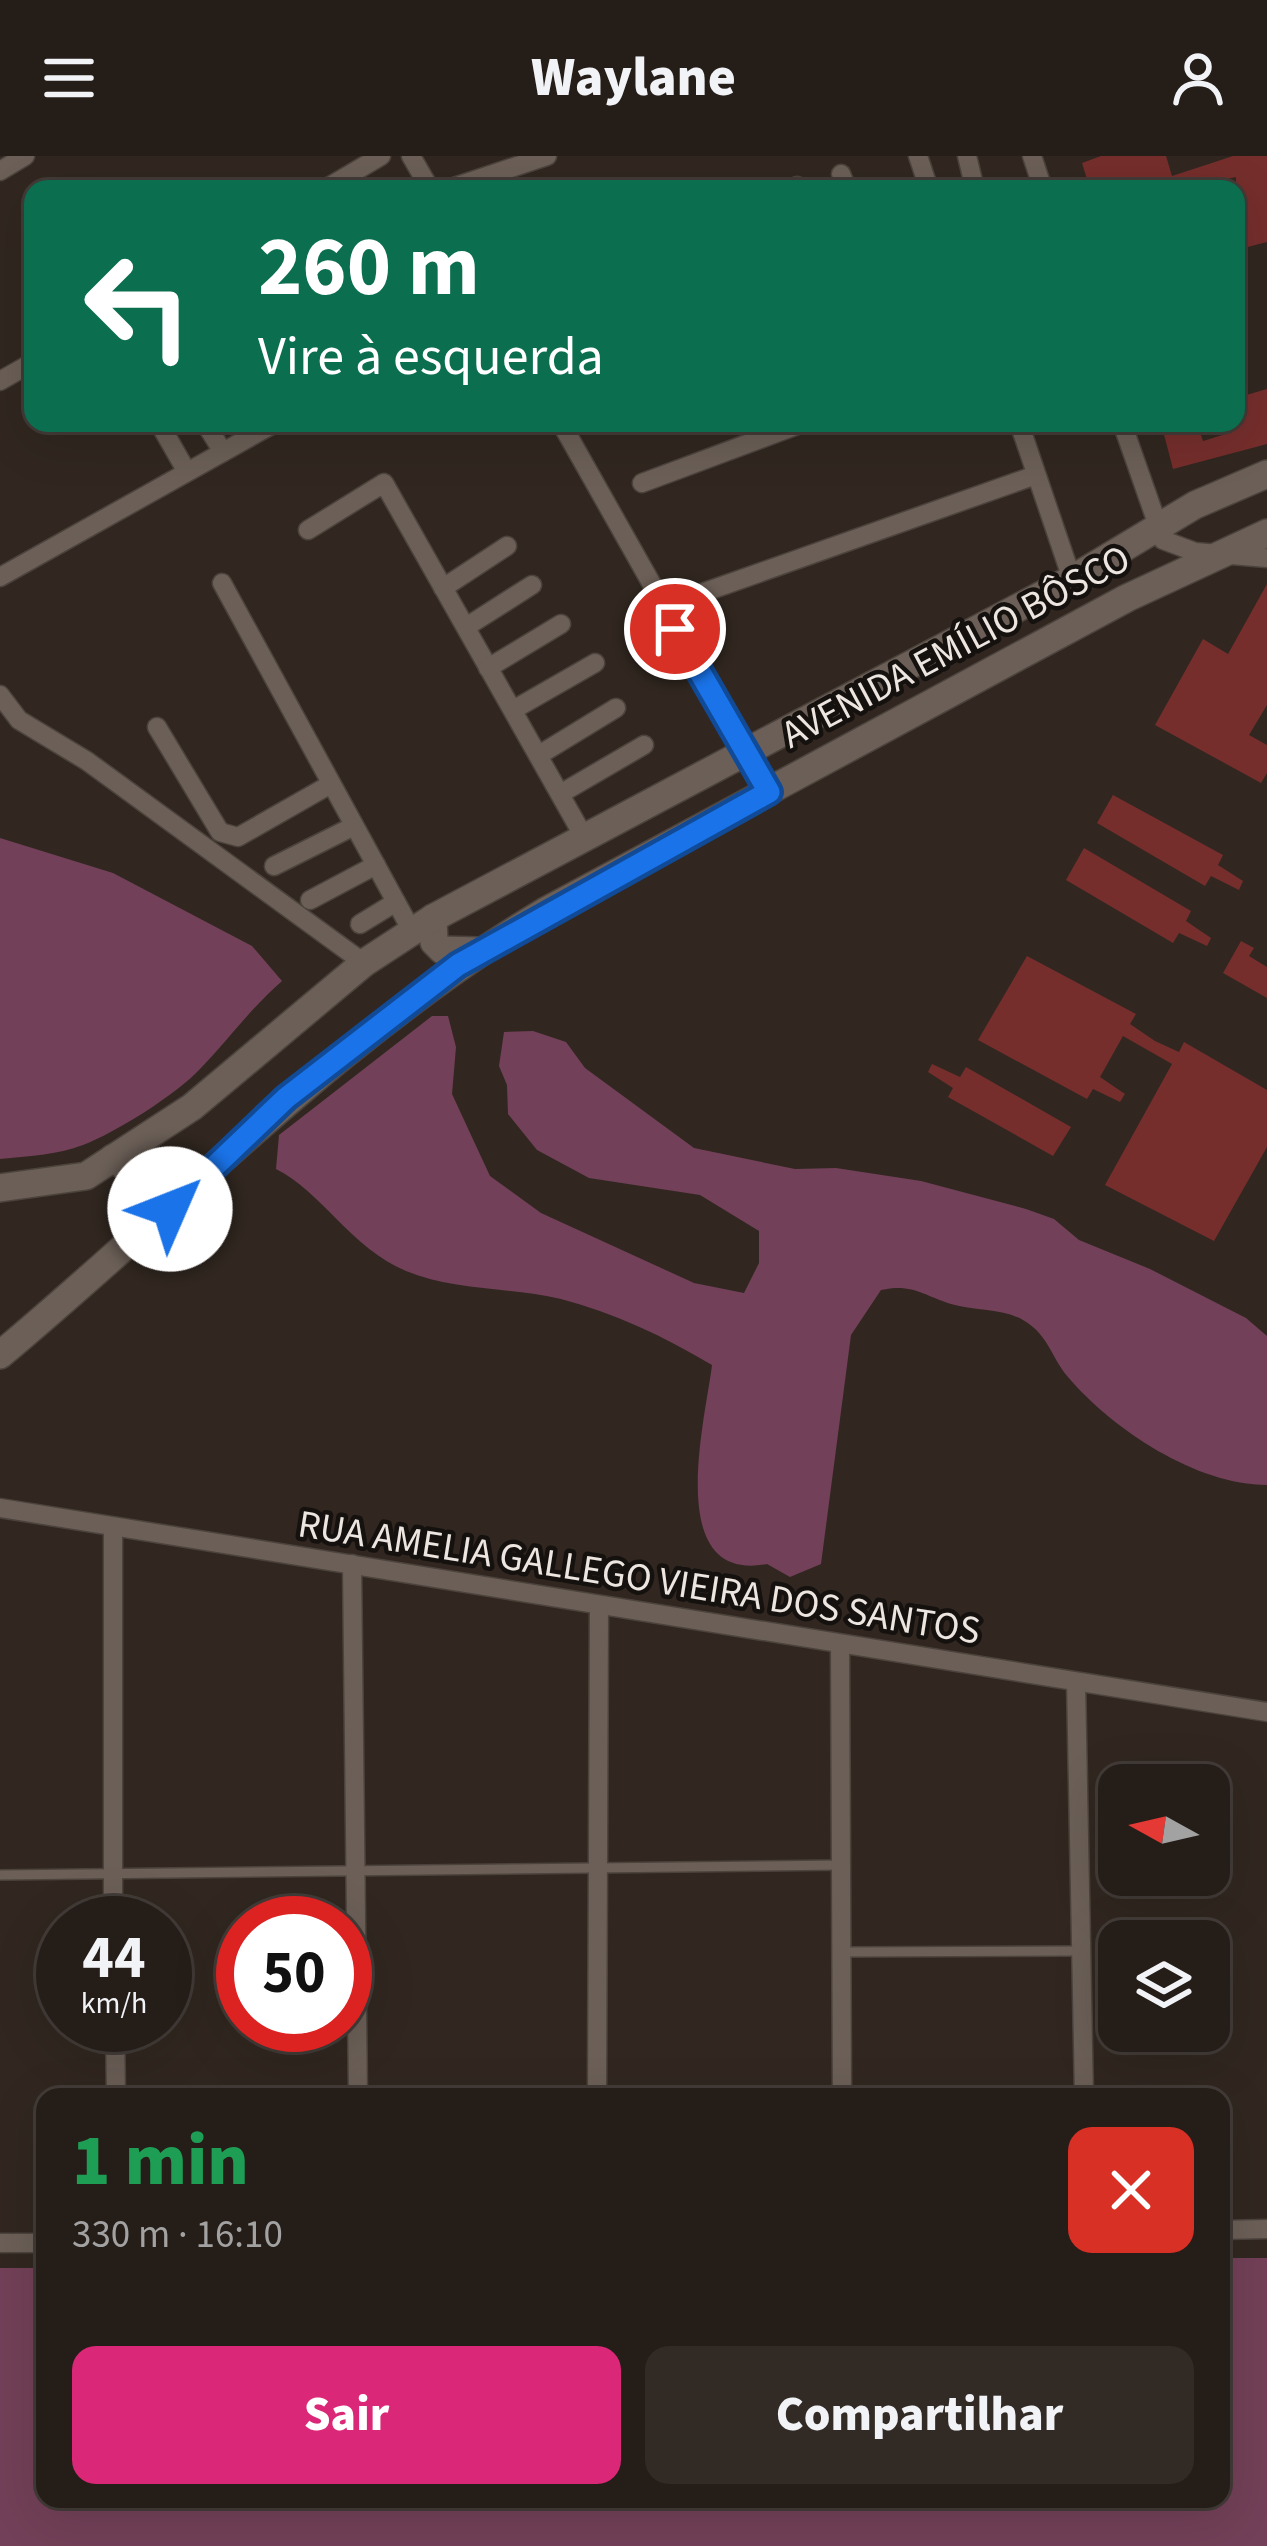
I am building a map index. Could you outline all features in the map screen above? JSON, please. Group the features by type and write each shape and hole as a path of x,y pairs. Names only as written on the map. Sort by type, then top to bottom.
{"main road":[{"name":"AVENIDA EMÍLIO BÔSCO","path":"0,1188 86,1176 192,1107 364,963 423,926 1072,579 1196,505 1267,474"},
{"name":"AVENIDA EMÍLIO BÔSCO","path":"0,1355 278,1106 479,951 769,792 1267,533"},
{"path":"423,926 442,950 479,951"},
{"path":"113,1158 152,1186 154,1209 141,1233"}],"street":[{"path":"0,171 26,156"},
{"path":"340,180 381,156"},
{"path":"475,180 547,156"},
{"path":"164,432 188,472"},
{"path":"211,432 223,452"},
{"path":"0,577 256,432"},
{"path":"566,432 769,792"},
{"path":"642,483 779,432"},
{"path":"1021,432 1072,579"},
{"path":"1125,432 1157,529 1173,546 1267,558"},
{"path":"702,593 1036,475"},
{"path":"308,530 384,482 584,837"},
{"path":"443,588 507,546"},
{"path":"222,583 396,902 423,926"},
{"path":"466,627 532,585"},
{"path":"488,668 561,624"},
{"path":"513,710 595,664"},
{"path":"0,695 19,720 87,761 364,963"},
{"path":"538,755 616,708"},
{"path":"157,727 220,832 238,837 332,784"},
{"path":"560,794 644,746"},
{"path":"274,866 355,826"},
{"path":"310,900 376,865"},
{"path":"360,924 396,902"},
{"name":"RUA AMELIA GALLEGO VIEIRA DOS SANTOS","path":"0,1508 1267,1712"},
{"path":"113,1528 113,1896"},
{"path":"352,1564 358,2088"},
{"path":"597,2088 599,1606"},
{"path":"841,1646 842,2088"},
{"path":"1076,1682 1084,2088"},
{"path":"115,2052 116,2088"},
{"path":"1230,2230 1267,2229"},
{"path":"0,2243 36,2243"}],"lane":[{"path":"0,1875 842,1865"},
{"path":"843,1952 1080,1951"}],"shaded area":[{"path":"0,838 113,873 252,946 282,981 190,1079 145,1112 73,1148 0,1159"},
{"path":"432,1016 448,1016 456,1047 452,1094 490,1176 541,1213 694,1283 744,1293 759,1263 759,1231 700,1195 589,1178 537,1150 508,1114 507,1085 499,1066 504,1032 533,1031 566,1042 585,1068 694,1148 795,1169 836,1168 921,1181 1026,1209 1054,1219 1079,1240 1150,1269 1246,1318 1267,1336 1267,1485 1213,1476 1132,1434 1087,1397 1038,1332 1023,1320 892,1288 881,1290 851,1335 821,1564 790,1577 767,1564 734,1563 713,1549 702,1524 698,1492 712,1365 638,1326 581,1305 443,1282 406,1271 369,1249 276,1169 279,1135"},
{"path":"1230,2258 1267,2258 1267,2546 0,2546 0,2268 36,2268 36,2508 1230,2508"}],"building":[{"path":"1101,156 1166,156 1172,176 1233,156 1267,156 1267,242 1245,248 1245,180 1087,180 1082,163"},
{"path":"1267,389 1267,444 1173,469 1163,432 1200,432 1203,441 1245,432 1245,395"},
{"path":"1267,584 1267,705 1249,735 1267,745 1267,773 1261,783 1155,725 1203,639 1228,654"},
{"path":"1113,795 1223,855 1218,865 1243,881 1239,890 1211,876 1205,886 1097,823"},
{"path":"1084,848 1191,911 1186,921 1211,938 1207,946 1179,933 1173,943 1066,880"},
{"path":"1241,941 1254,948 1249,956 1267,967 1267,998 1223,973"},
{"path":"1027,956 1136,1014 1130,1024 1155,1041 1179,1052 1184,1042 1267,1090 1267,1147 1214,1241 1105,1185 1172,1064 1123,1036 1100,1077 1125,1094 1120,1102 1093,1089 1087,1099 978,1040"},
{"path":"932,1064 960,1077 966,1067 1071,1127 1053,1156 948,1097 953,1088 928,1072"}],"route":[{"path":"170,1209 286,1098 458,965 544,912 769,792 675,629"}]}
